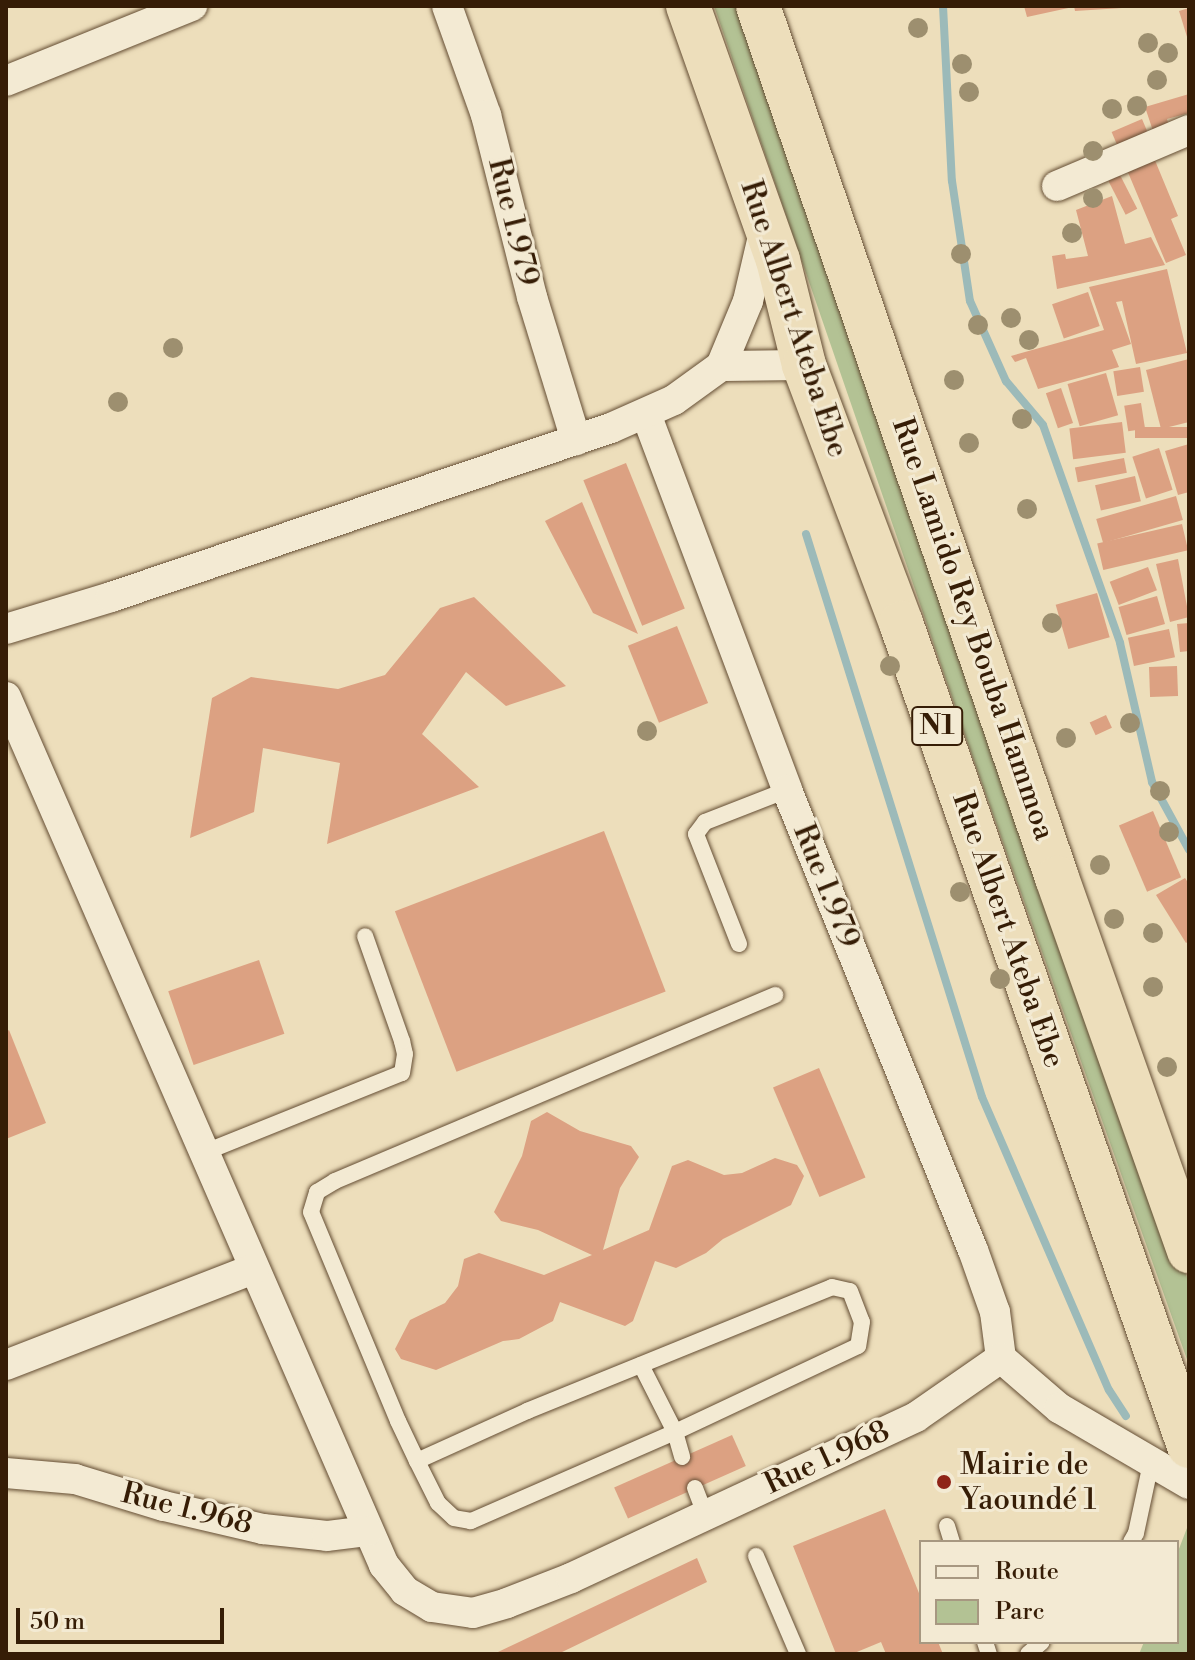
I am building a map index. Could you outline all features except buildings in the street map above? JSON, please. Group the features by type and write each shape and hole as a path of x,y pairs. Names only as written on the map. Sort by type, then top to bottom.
{"highway":[{"name":"Rue Albert Ateba Ebe","path":"688,6 778,260 804,365 901,623 1170,1455"},
{"name":"Rue Lamido Rey Bouba Hammoa","path":"758,6 1057,878 1189,1251"}],"street":[{"path":"6,81 192,6"},
{"name":"Rue 1.979","path":"447,6 486,115 532,297 576,440"},
{"path":"1057,186 1189,130"},
{"path":"6,629 111,597 576,440 674,400 721,366 748,301 765,227"},
{"path":"721,366 804,365"},
{"name":"Rue 1.979","path":"646,414 787,790 973,1250 995,1312 1001,1358"},
{"path":"6,697 368,1531"},
{"path":"6,1365 254,1269"},
{"path":"1001,1358 1059,1408 1170,1455 1189,1484"},
{"name":"Rue 1.968","path":"6,1473 75,1479 164,1506 263,1529 327,1536 368,1531 384,1565 405,1591 432,1607 473,1613 571,1578 700,1501 916,1417 1001,1358"}],"lane":[{"path":"739,944 696,834 705,822 787,790"},
{"path":"203,1153 402,1073 405,1054 402,1041 365,936"},
{"path":"417,1461 832,1287 850,1291 862,1322 858,1346 675,1432 471,1521 454,1518 438,1503 417,1461 311,1212 317,1192 335,1181 775,995"},
{"path":"641,1365 675,1432 682,1457"},
{"path":"1132,1540 1170,1455"},
{"path":"756,1556 798,1654"}],"green space":[{"path":"714,6 745,6 1189,1283 1189,1365 973,758"},
{"path":"1187,1528 1189,1654 1139,1654 1143,1644 1179,1644 1179,1549"}],"waterway":[{"path":"943,6 952,181 970,301 1006,381 1043,425 1120,643 1152,782 1189,850"},
{"path":"806,534 982,1097 1109,1390 1126,1416"}],"place":[{"name":"Mairie de Yaoundé 1","path":"944,1482"}]}
